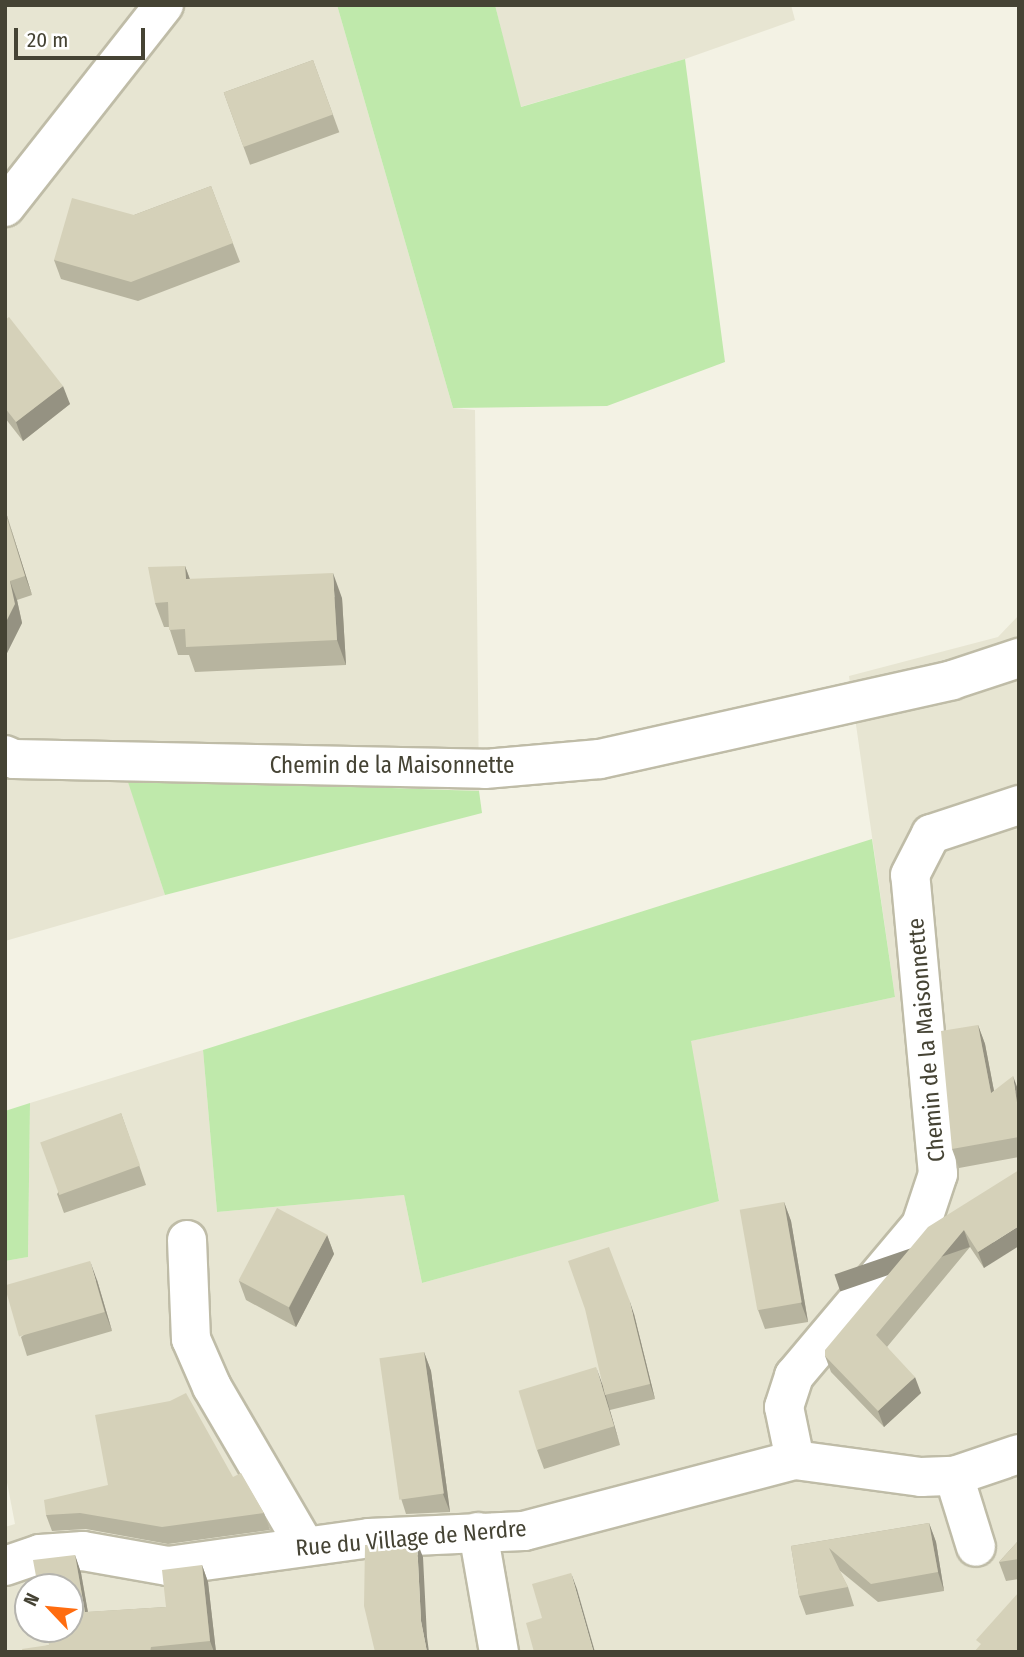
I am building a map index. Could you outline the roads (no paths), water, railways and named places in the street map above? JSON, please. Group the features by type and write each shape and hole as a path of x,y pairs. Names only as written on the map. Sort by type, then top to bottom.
{"street":[{"path":"5,207 164,5"},
{"name":"Chemin de la Maisonnette","path":"5,755 14,759 485,769 600,759 952,680 1019,659"},
{"name":"Chemin de la Maisonnette","path":"795,1460 784,1407 794,1376 920,1225 938,1174 910,875 931,834 1019,805"},
{"path":"187,1240 191,1339 212,1387 306,1546"},
{"name":"Rue du Village de Nerdre","path":"5,1566 40,1554 83,1551 168,1566 306,1546 478,1532 524,1531 795,1460 920,1478 954,1476 1019,1454"},
{"path":"954,1476 976,1546"},
{"path":"478,1532 499,1652"}]}
